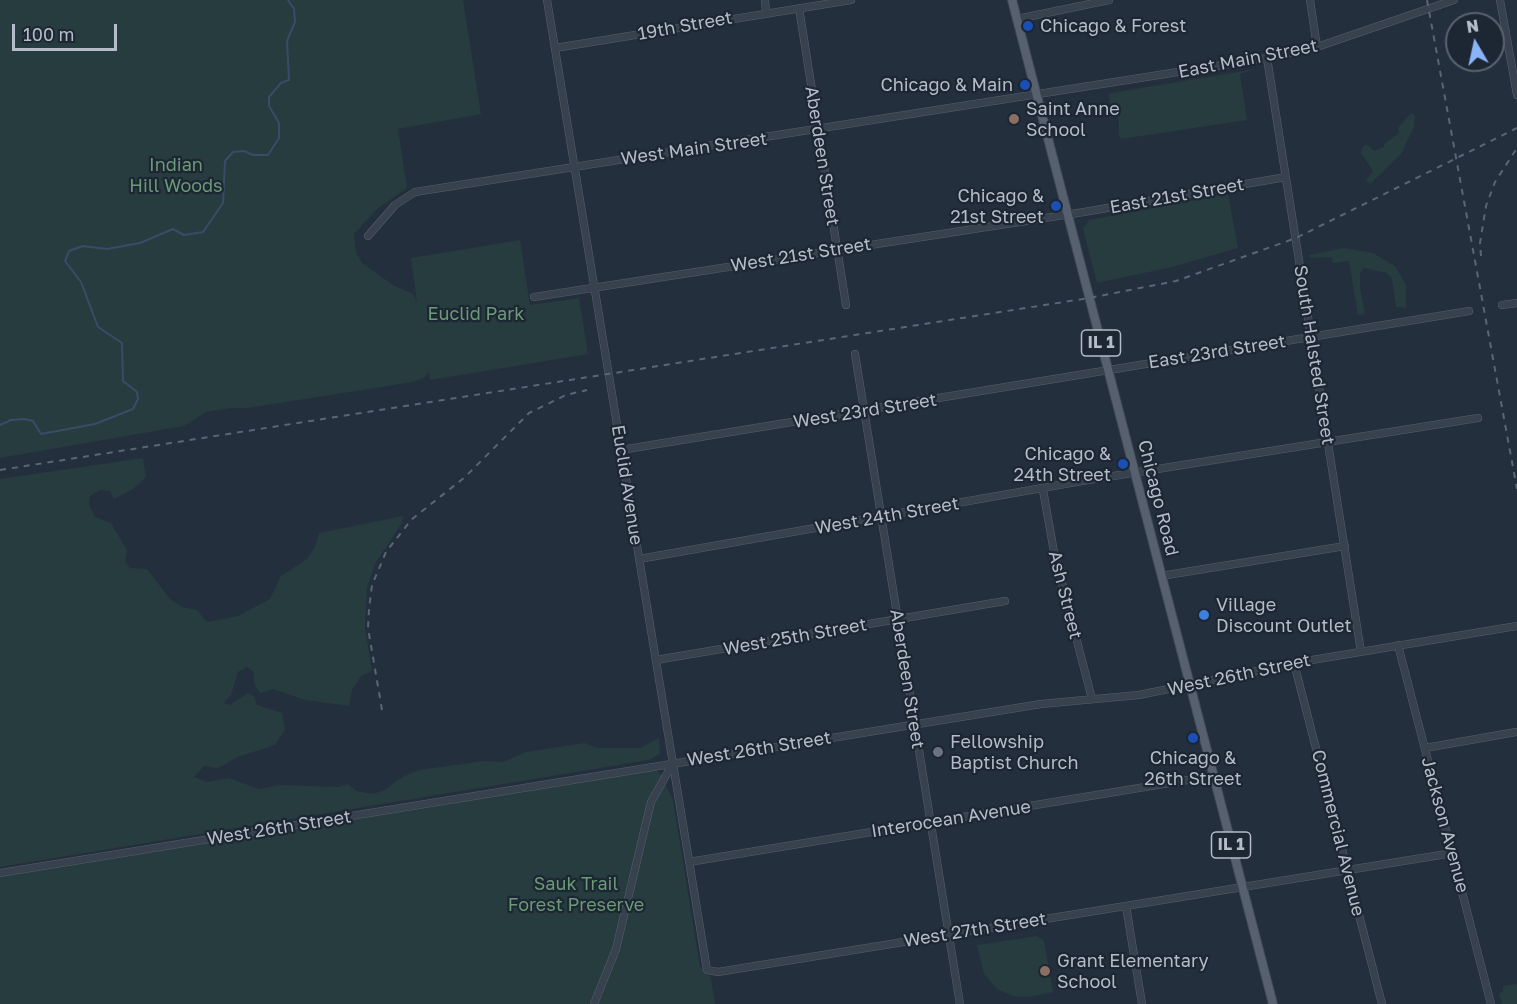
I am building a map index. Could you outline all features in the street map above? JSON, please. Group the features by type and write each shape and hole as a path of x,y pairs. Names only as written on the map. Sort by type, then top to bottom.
{"main road":[{"name":"Chicago Road","path":"1012,0 1273,1004"}],"street":[{"name":"Euclid Avenue","path":"547,0 707,970"},
{"path":"765,0 766,12"},
{"name":"19th Street","path":"555,48 851,0"},
{"path":"1017,19 1109,0"},
{"path":"1310,0 1317,47"},
{"name":"East Main Street","path":"1037,95 1267,58 1317,47 1454,0"},
{"path":"1500,0 1517,95"},
{"name":"Aberdeen Street","path":"799,8 846,305"},
{"name":"South Halsted Street","path":"1267,58 1361,652"},
{"name":"West Main Street","path":"368,236 395,205 415,192 574,166 818,131 1037,95"},
{"name":"East 21st Street","path":"1068,214 1286,177"},
{"name":"West 21st Street","path":"534,297 1068,214"},
{"path":"1502,305 1517,303"},
{"name":"East 23rd Street","path":"1107,369 1469,311"},
{"name":"Aberdeen Street","path":"855,354 960,1004"},
{"name":"West 23rd Street","path":"621,450 864,412 1107,369"},
{"name":"West 24th Street","path":"639,559 1134,473 1478,418"},
{"name":"Ash Street","path":"1043,490 1054,552 1092,699"},
{"path":"1161,576 1344,546"},
{"name":"West 25th Street","path":"656,660 1005,601"},
{"name":"West 26th Street","path":"0,873 915,724 1092,699 1139,695 1294,663 1517,626"},
{"name":"Jackson Avenue","path":"1398,645 1491,1004"},
{"name":"Commercial Avenue","path":"1294,663 1382,1004"},
{"path":"1425,748 1516,732"},
{"path":"594,1004 616,949 651,802 673,763"},
{"name":"Interocean Avenue","path":"689,862 1212,776"},
{"name":"West 27th Street","path":"707,970 718,972 1453,852"},
{"path":"1126,906 1142,1004"}],"green space":[{"name":"Indian Hill Woods","path":"0,0 463,0 481,114 398,129 407,188 377,209 354,234 356,252 362,263 393,285 413,294 417,302 411,258 520,240 530,305 579,298 588,354 430,380 429,371 425,377 413,382 248,408 206,412 184,426 0,458"},
{"path":"1256,69 1240,74 1247,120 1121,139 1119,136 1118,114 1111,110 1109,95 1111,93"},
{"path":"1411,113 1415,115 1414,127 1401,154 1370,184 1366,180 1373,171 1361,153 1363,146 1368,145 1374,151 1384,147 1384,144 1399,133 1398,128"},
{"path":"1228,194 1238,248 1172,267 1097,283 1083,229 1089,220"},
{"path":"1344,248 1373,253 1395,266 1406,285 1406,308 1396,307 1392,279 1387,273 1364,268 1360,273 1360,288 1365,314 1358,315 1349,261 1333,263 1332,257 1310,258 1309,255"},
{"path":"143,458 146,477 133,489 114,499 110,491 100,490 90,496 89,505 95,517 111,523 127,550 125,561 130,568 147,569 171,600 182,607 197,610 207,622 238,616 270,599 281,576 307,559 315,547 319,533 403,516 402,523 376,562 367,587 365,628 372,671 361,676 352,690 349,706 305,700 273,689 260,693 254,683 254,672 247,667 238,672 231,695 224,703 230,705 248,693 254,696 257,705 282,713 285,730 275,745 238,757 218,768 204,766 194,777 207,782 229,778 259,789 279,785 338,787 348,784 356,791 374,794 386,789 402,777 419,770 484,761 503,762 526,752 585,743 597,748 640,748 659,738 660,754 649,760 0,867 0,479"},
{"name":"Sauk Trail Forest Preserve","path":"656,770 660,773 673,800 700,967 711,978 715,1004 0,1004 0,877"},
{"path":"1037,936 1044,941 1053,992 1028,997 1013,996 997,989 984,974 977,945"},
{"path":"1517,984 1517,1004 1502,1004 1499,993 1503,992 1503,986"}],"waterway":[{"path":"0,425 11,420 25,419 33,421 41,434 95,424 133,409 138,399 137,392 123,381 122,343 98,327 81,282 65,261 69,251 83,246 107,249 140,243 173,229 184,235 203,232 223,203 225,161 233,152 244,151 253,155 268,155 279,138 279,123 269,106 269,97 281,83 289,80 287,41 295,22 294,9 288,0"}],"railway":[{"path":"1427,0 1517,489"},
{"path":"0,470 1089,298 1176,281 1296,238 1517,128"},
{"path":"1481,256 1480,243 1486,206 1495,182 1517,148"},
{"path":"382,710 368,628 372,585 386,552 411,520 465,477 529,413 566,395 587,390"}],"place":[{"name":"Chicago & Forest","path":"1028,26"},
{"name":"Chicago & Main","path":"1025,85"},
{"name":"Saint Anne School","path":"1014,119"},
{"name":"Chicago & 21st Street","path":"1056,206"},
{"name":"Chicago & 24th Street","path":"1123,464"},
{"name":"Village Discount Outlet","path":"1204,615"},
{"name":"Chicago & 26th Street","path":"1193,738"},
{"name":"Fellowship Baptist Church","path":"938,752"},
{"name":"Grant Elementary School","path":"1045,971"}],"park label":[{"name":"Euclid Park","path":"476,314"}]}
